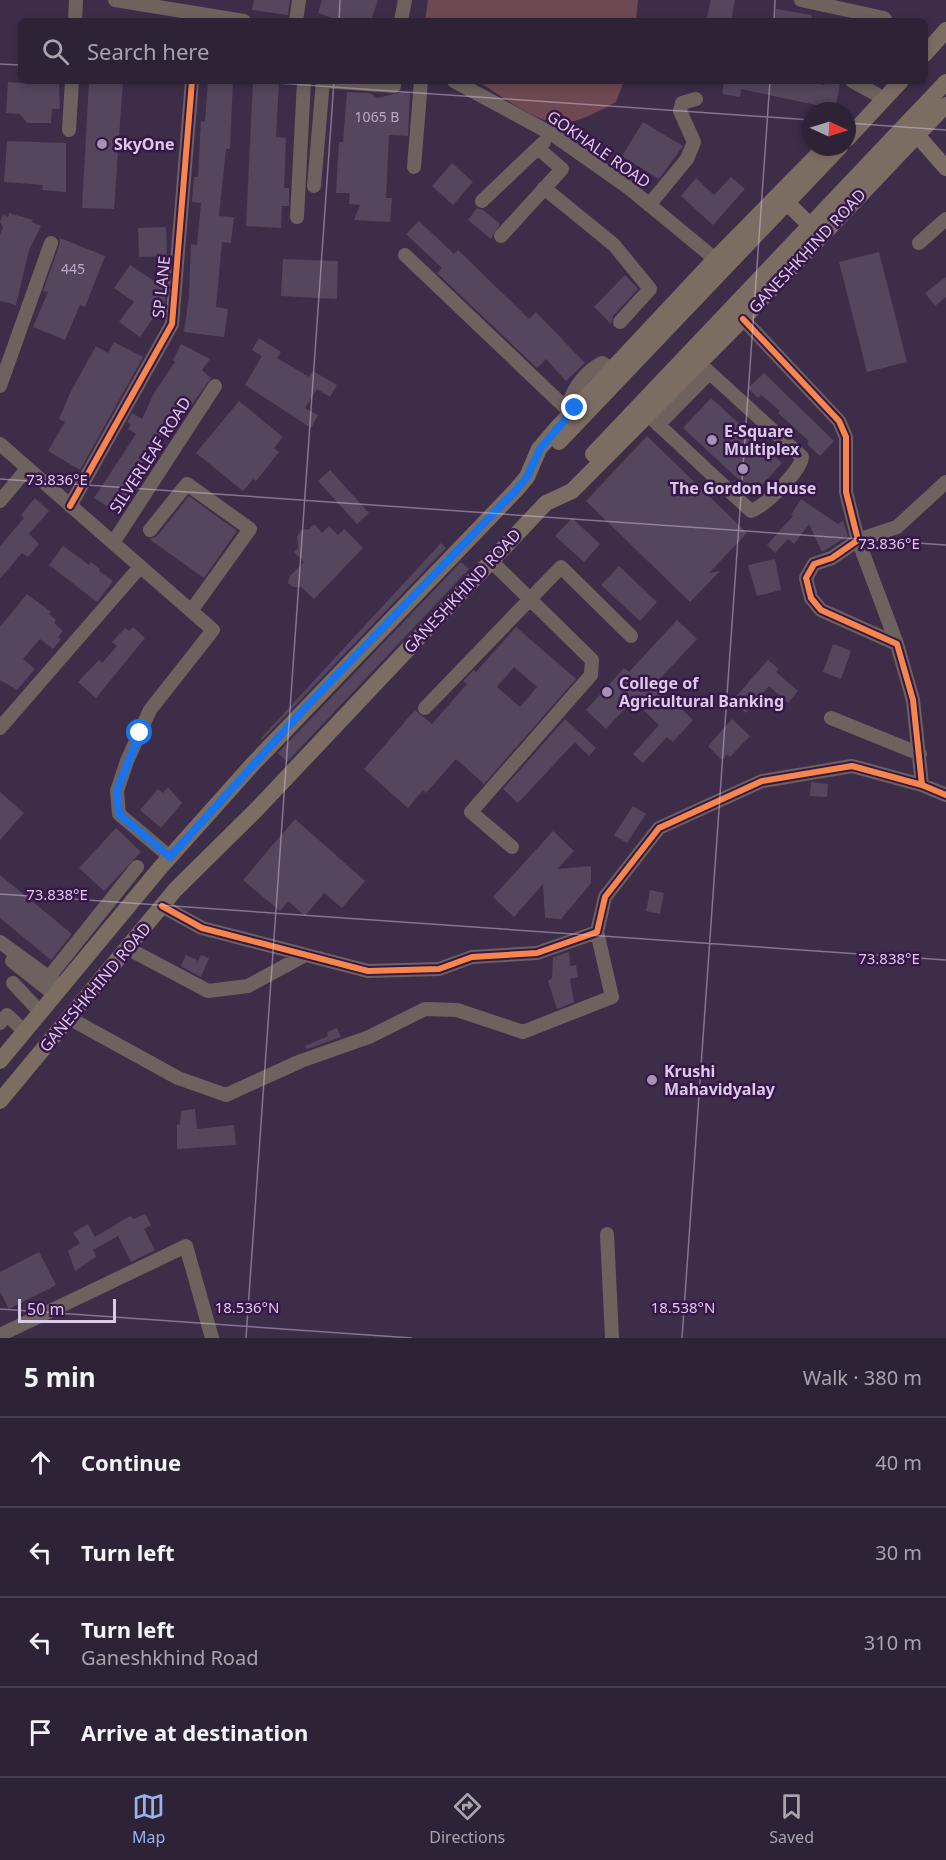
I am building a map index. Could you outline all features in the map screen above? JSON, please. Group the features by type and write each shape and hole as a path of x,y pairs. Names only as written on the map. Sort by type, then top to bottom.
{"main road":[{"path":"928,38 946,18"},
{"path":"928,51 946,30"},
{"path":"546,503 946,82"},
{"path":"856,115 885,84"},
{"path":"856,129 898,84"},
{"name":"GANESHKHIND ROAD","path":"0,1101 175,891 256,810 546,503 572,491 653,420 704,368 743,319 820,236 946,105"},
{"path":"917,135 946,168"},
{"name":"GANESHKHIND ROAD","path":"0,1061 41,1012 55,986 97,944 170,857 311,701 527,477 540,449 573,411 715,259 816,156"},
{"path":"527,477 831,156"},
{"path":"778,194 820,236"},
{"path":"155,874 175,891"}],"street":[{"path":"75,18 76,0"},
{"path":"115,0 150,2 229,18"},
{"path":"296,18 299,0"},
{"path":"402,18 405,0"},
{"path":"801,0 884,18"},
{"path":"69,130 72,84"},
{"name":"SP LANE","path":"70,506 172,324 192,84"},
{"path":"297,217 304,84"},
{"path":"314,186 323,84"},
{"path":"366,84 394,86 394,84"},
{"path":"414,167 421,84"},
{"name":"GOKHALE ROAD","path":"460,84 552,134 629,188 715,259"},
{"path":"861,84 876,94"},
{"path":"650,205 687,159 694,142 680,111 682,103 696,99"},
{"path":"482,201 552,134"},
{"path":"501,236 562,169 538,148"},
{"path":"544,188 614,245 650,289 620,322"},
{"path":"919,243 946,219"},
{"path":"0,386 51,243"},
{"path":"405,255 573,411"},
{"path":"743,319 832,410 846,437 846,492 858,540 897,644 913,700 922,784"},
{"path":"653,420 751,511 758,508 777,491 792,475 801,462 802,456 704,368"},
{"name":"SILVERLEAF ROAD","path":"113,543 215,386"},
{"path":"0,444 213,630 150,710 127,761 117,790 119,814 170,857"},
{"path":"0,501 27,469"},
{"path":"897,644 821,610 811,598 806,578 814,564 832,558 858,540 897,527 946,483"},
{"path":"150,530 187,484 250,529 191,610"},
{"path":"490,560 592,660 591,675 471,812 512,847"},
{"path":"0,728 140,567"},
{"path":"425,708 561,567 631,636"},
{"path":"831,718 920,754"},
{"path":"69,1018 178,1078 226,1095 301,1061 369,1037 425,1009 457,1010 523,1032 612,998 597,933 605,897 658,828 762,781 852,766 922,784 946,795"},
{"path":"55,986 82,934 137,867"},
{"path":"162,906 202,928 368,971 439,969 471,957 537,953 597,933"},
{"path":"82,934 97,944"},
{"path":"0,942 55,986"},
{"path":"127,948 208,991 248,986 305,956"},
{"path":"0,952 55,986"},
{"path":"13,983 41,1012"},
{"path":"0,1023 7,1015 25,1032"},
{"path":"607,1234 612,1338"},
{"path":"1,1336 186,1246 212,1338"}],"shaded area":[{"path":"428,0 638,0 636,18 425,18"},
{"path":"482,84 623,84 616,102 582,119 560,123 539,118"}],"building":[{"path":"254,0 290,0 288,15 252,10"},
{"path":"322,0 378,0 372,18 332,18 318,13"},
{"path":"711,0 735,0 732,18 707,18"},
{"path":"776,9 812,15 812,18 774,18"},
{"path":"8,82 59,84 60,109 52,109 51,123 27,123 20,114 6,113"},
{"name":"SkyOne","path":"89,84 123,84 114,209 82,208"},
{"path":"208,84 233,84 230,149 226,149 219,216 234,217 231,243 222,242 216,307 228,309 224,337 184,332 189,296 191,244 197,245 201,203 192,202 194,177 198,177 201,121 205,122"},
{"path":"253,84 279,84 276,137 286,138 284,188 289,188 289,206 282,206 281,228 246,226"},
{"path":"724,84 840,84 836,102 802,102 741,89 740,97 722,94"},
{"path":"347,92 370,93 377,98 410,92 408,136 389,135 386,198 392,198 390,222 354,220 360,205 349,204 350,193 336,193 339,142 343,142"},
{"path":"643,122 683,146 659,179 622,156"},
{"path":"7,141 66,143 66,192 42,190 43,185 4,182"},
{"path":"452,163 473,182 453,205 432,186"},
{"path":"731,177 745,189 713,225 681,196 696,178 714,195"},
{"path":"477,208 500,224 491,239 468,220"},
{"path":"9,213 33,220 32,222 41,226 29,250 16,305 0,301 0,235 3,227 0,222 3,215 8,217"},
{"path":"419,221 454,254 458,250 529,319 536,312 585,363 566,381 546,359 537,368 437,273 442,268 406,234"},
{"path":"166,227 167,256 139,257 138,228"},
{"path":"60,238 105,256 85,307 80,305 65,340 33,327 48,292 43,291"},
{"path":"879,252 907,362 867,372 839,262"},
{"path":"283,259 338,261 337,299 281,296"},
{"path":"130,265 166,289 165,301 140,337 119,322 134,302 114,288"},
{"path":"625,275 638,289 613,316 611,324 594,307"},
{"path":"946,277 946,297 935,306 925,293"},
{"path":"259,338 281,352 277,358 309,377 313,371 337,385 330,397 317,389 305,408 318,415 311,428 245,385 262,356 252,350"},
{"path":"114,342 143,357 80,470 48,451 65,422 59,419 70,393 96,346 108,353"},
{"path":"181,344 210,359 202,370 211,378 191,406 183,401 173,422 170,421 140,466 144,468 117,512 94,498 136,434 128,429 131,424 127,422 132,413 142,419 154,393 175,362 173,360"},
{"path":"764,373 834,441 820,456 807,444 809,441 778,413 780,411 761,395 758,398 748,388"},
{"path":"711,398 782,463 754,494 683,428"},
{"path":"239,401 283,437 274,448 279,452 256,481 253,479 243,491 196,453"},
{"path":"647,436 747,533 709,573 720,571 690,602 586,501"},
{"path":"330,470 369,513 357,524 318,481"},
{"path":"189,496 237,531 204,578 149,539 157,536"},
{"path":"35,498 49,511 29,534 39,544 28,557 22,553 0,579 0,546 24,518 21,515"},
{"path":"801,499 838,524 843,521 848,536 822,552 809,524 794,544 788,539 775,553 767,545 793,516 791,515"},
{"path":"572,518 600,544 584,562 555,536"},
{"path":"314,524 322,533 329,526 338,535 344,529 363,548 314,599 301,587 293,587 288,583 290,576 304,562 294,552 298,548 297,537 301,530 309,529"},
{"path":"441,543 446,548 263,739 261,738"},
{"path":"63,546 89,565 91,562 113,581 97,602 49,565"},
{"path":"775,559 781,590 757,596 748,565"},
{"path":"461,562 469,569 287,762 278,753"},
{"path":"619,566 657,602 640,621 601,585"},
{"path":"27,594 51,612 49,614 56,620 54,623 63,631 58,637 61,639 53,649 40,639 23,659 35,669 17,690 0,680 0,627"},
{"path":"677,620 697,639 655,684 693,720 673,742 667,737 643,763 633,754 659,725 633,700 606,729 586,710 624,668 629,672"},
{"path":"133,627 145,638 96,698 78,682 99,660 102,663 117,646 112,642 125,628 129,631"},
{"path":"516,627 576,679 484,784 456,759 426,793 423,790 408,808 364,769 415,710 432,724 467,684 463,681 474,670 476,672","holes":["514,667 537,687 520,707 497,687"]},
{"path":"833,644 851,651 841,679 823,672"},
{"path":"768,660 779,669 776,672 798,691 788,703 769,686 746,713 732,701"},
{"path":"565,719 596,748 589,756 575,742 518,803 503,789"},
{"path":"732,719 750,736 730,757 727,754 722,760 708,746"},
{"path":"811,782 828,784 827,797 810,796"},
{"path":"168,787 182,803 161,828 140,810 158,789 163,793"},
{"path":"0,792 24,813 0,840"},
{"path":"633,806 646,814 627,843 614,835"},
{"path":"295,819 365,881 342,908 324,893 305,916 288,901 280,911 243,880"},
{"path":"116,828 141,852 104,891 79,868"},
{"path":"553,831 574,851 557,869 591,866 591,883 561,919 545,918 543,884 514,917 493,897"},
{"path":"0,875 72,934 51,960 0,918"},
{"path":"650,890 664,893 660,914 646,911"},
{"path":"569,952 570,966 576,965 578,977 570,979 574,1002 557,1009 548,981 552,978 553,957"},
{"path":"186,955 197,960 196,965 201,955 209,958 201,977 181,966"},
{"path":"337,1028 341,1037 307,1049 305,1046 328,1036 327,1032"},
{"path":"195,1109 197,1129 234,1125 236,1145 177,1149 177,1125 180,1124 181,1111"},
{"path":"145,1214 151,1225 144,1229 155,1250 131,1262 118,1236 93,1250 96,1257 75,1271 68,1251 80,1243 73,1233 88,1224 95,1237 130,1216 134,1219"},
{"path":"39,1252 56,1285 9,1309 0,1292 0,1272"}],"cycle path":[{"path":"70,506 172,324 192,84"},
{"path":"743,319 839,421 846,437 846,492 858,540 832,558 814,564 806,578 811,598 821,610 897,644 913,700 922,785 946,795"},
{"path":"162,906 202,928 368,971 439,969 472,957 537,953 597,932 605,897 659,828 762,781 852,766 922,785"}],"place":[{"name":"SkyOne","path":"102,144"},
{"name":"E-Square Multiplex","path":"712,440"},
{"name":"The Gordon House","path":"743,469"},
{"name":"College of Agricultural Banking","path":"607,692"},
{"name":"Krushi Mahavidyalay","path":"652,1080"}],"route":[{"path":"140,733 117,790 119,814 170,857 304,709 516,490 527,477 540,449 575,408"}]}
